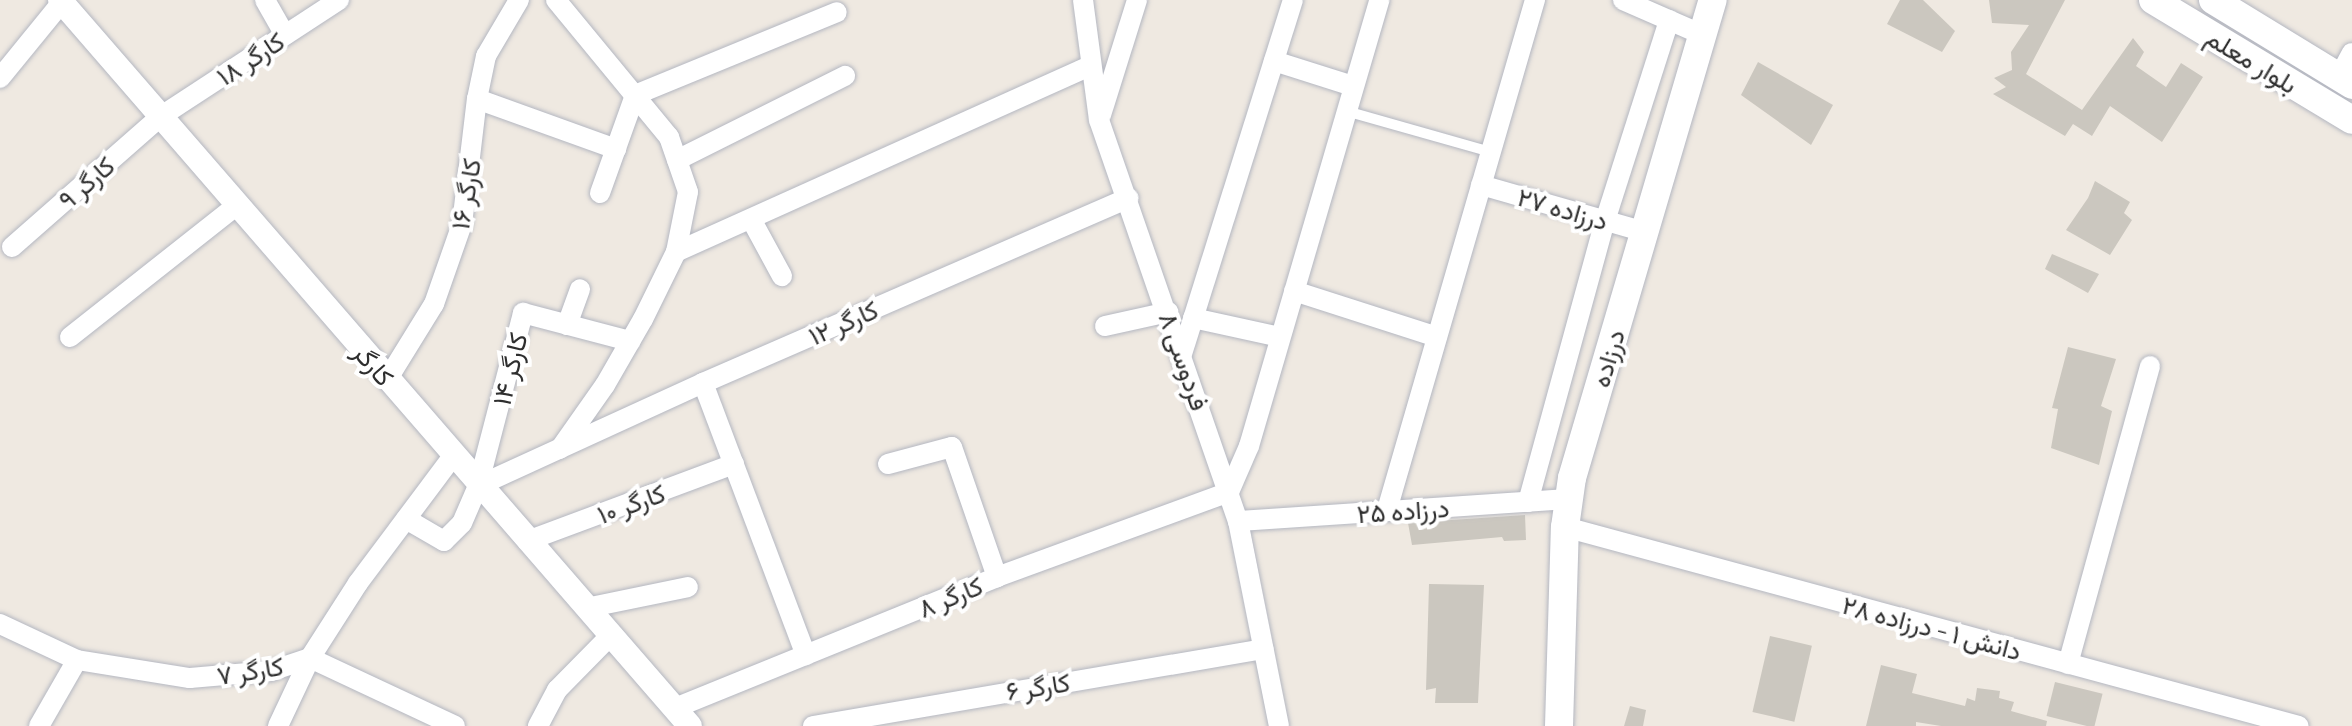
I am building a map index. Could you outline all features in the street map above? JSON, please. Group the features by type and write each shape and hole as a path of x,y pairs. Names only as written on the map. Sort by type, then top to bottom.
{"main road":[{"name":"درزاده","path":"1559,726 1565,527 1572,478 1713,0"},
{"name":"بلوار معلم","path":"2153,0 2352,120"},
{"name":"بلوار معلم","path":"2214,0 2348,72"}],"street":[{"path":"265,0 285,35"},
{"name":"کارگر ۱۸","path":"160,117 339,0"},
{"name":"کارگر ۱۶","path":"387,380 434,304 462,224 477,99 486,56 519,0"},
{"name":"فردوسی ۸","path":"1083,0 1099,120 1238,521 1279,726"},
{"path":"1099,120 1137,0"},
{"path":"1182,354 1293,0"},
{"path":"1229,492 1249,446 1379,0"},
{"path":"1387,510 1535,0"},
{"path":"1623,0 1703,35"},
{"path":"0,78 61,1"},
{"name":"کارگر","path":"61,1 478,486 683,717"},
{"path":"560,449 630,341 676,252 688,192 669,137 561,1"},
{"path":"600,193 635,95 837,12"},
{"path":"1528,502 1605,221 1669,20"},
{"path":"1274,61 1353,86"},
{"path":"676,252 1090,66"},
{"path":"677,160 845,76"},
{"path":"477,99 616,149"},
{"name":"کارگر ۹","path":"12,247 160,117"},
{"name":"درزاده ۲۷","path":"1481,185 1645,232"},
{"name":"کارگر ۱۲","path":"478,486 703,383 1128,198"},
{"path":"70,337 237,205"},
{"path":"751,219 782,276"},
{"path":"567,325 580,289"},
{"path":"1294,291 1437,337"},
{"path":"1105,326 1168,312"},
{"name":"کارگر ۱۴","path":"478,486 523,313 630,341"},
{"path":"1193,318 1280,337"},
{"path":"2068,664 2150,366"},
{"path":"703,383 806,655"},
{"path":"888,464 952,447 997,577"},
{"name":"کارگر ۷","path":"6,626 77,660 190,678 271,671 310,658 358,583 453,456"},
{"name":"کارگر ۱۰","path":"527,541 734,464"},
{"path":"406,519 444,541 462,523 478,486"},
{"name":"کارگر ۸","path":"683,717 806,655 997,577 1229,492"},
{"name":"درزاده ۲۵","path":"1238,521 1569,499"},
{"name":"دانش ۱ - درزاده ۲۸","path":"1565,527 2299,726"},
{"path":"586,608 688,587"},
{"path":"0,647 6,626"},
{"path":"538,726 557,690 610,636"},
{"name":"کارگر ۶","path":"813,726 1263,649"},
{"path":"278,726 310,658 455,726"},
{"path":"39,726 77,660"}],"lane":[{"path":"1346,111 1491,152"}],"building":[{"path":"1900,0 1923,0 1955,31 1942,52 1887,24"},
{"path":"1989,0 2065,0 2026,74 2082,110 2133,38 2144,52 2136,66 2166,87 2181,63 2203,77 2162,142 2110,106 2092,136 2073,124 2065,136 1993,94 2006,87 1994,78 2012,70 2011,52 2029,25 1992,23"},
{"path":"1758,62 1833,105 1811,145 1741,95"},
{"path":"2095,181 2130,202 2124,213 2132,220 2110,255 2066,230 2088,198"},
{"path":"2052,254 2099,274 2088,293 2045,269"},
{"path":"2068,347 2116,359 2101,406 2112,411 2099,465 2051,448 2058,409 2052,408"},
{"path":"1525,515 1526,540 1504,541 1502,537 1412,545 1408,523"},
{"path":"1429,584 1484,585 1478,703 1435,703 1436,688 1426,690"},
{"path":"1770,636 1812,646 1794,722 1752,712"},
{"path":"1881,665 1917,674 1912,693 1965,706 1967,698 1975,701 1977,688 2000,691 1999,698 2014,702 2011,711 2047,721 2046,726 1941,726 1916,722 1916,726 1866,726"},
{"path":"2055,682 2103,694 2095,726 2047,716"},
{"path":"1630,706 1646,710 1643,726 1624,726"}]}
